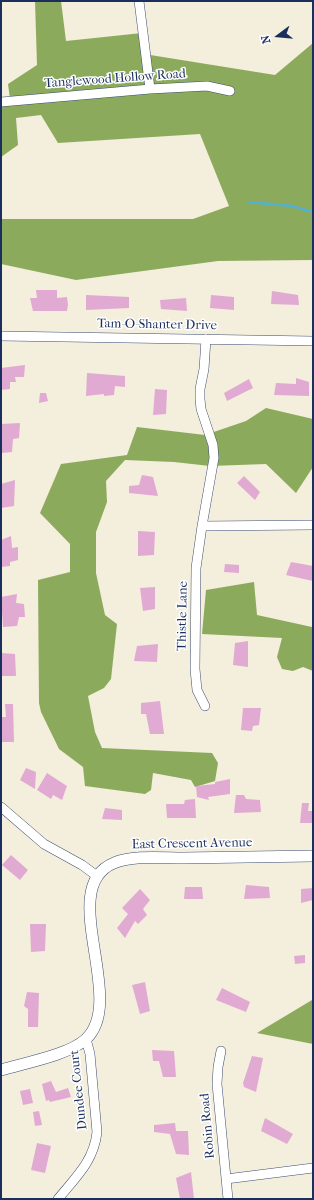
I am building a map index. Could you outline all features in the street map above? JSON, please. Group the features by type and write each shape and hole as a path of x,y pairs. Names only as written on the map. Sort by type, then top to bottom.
{"street":[{"path":"140,1 150,89"},
{"name":"Tanglewood Hollow Road","path":"1,102 150,89 207,86 230,92"},
{"name":"Tam-O-Shanter Drive","path":"1,336 313,341"},
{"name":"Thistle Lane","path":"205,706 198,690 195,670 196,568 202,526 214,465 213,445 200,399 206,339"},
{"path":"202,526 313,525"},
{"path":"1,807 44,844 82,865 97,876 90,891 89,902 100,1000 97,1023 92,1032 81,1043 64,1052 1,1070"},
{"name":"East Crescent Avenue","path":"97,876 108,866 118,861 128,859 313,856"},
{"name":"Dundee Court","path":"58,1199 85,1166 96,1144 97,1132 90,1054 86,1039"},
{"name":"Robin Road","path":"221,1051 217,1084 228,1199"},
{"path":"226,1179 313,1168"}],"green space":[{"path":"35,1 61,1 66,41 142,33 144,54 275,75 313,43 313,260 218,261 76,280 1,264 1,219 193,219 229,206 200,134 58,143 41,115 16,118 18,145 1,157 1,99 10,99 8,84 37,65"},
{"path":"266,408 313,419 313,467 296,493 266,464 210,466 174,462 125,460 106,481 107,502 96,532 96,573 105,615 117,624 111,679 104,688 88,696 95,732 102,748 212,753 218,763 215,781 195,787 191,780 153,773 151,790 145,794 85,786 83,767 59,749 41,712 39,703 38,580 70,572 70,544 40,513 61,464 127,455 137,427 205,435 246,421"},
{"path":"254,582 257,615 312,627 313,671 303,667 293,671 282,669 277,657 282,638 202,634 206,590"},
{"path":"313,993 313,1044 257,1033 312,1000"}],"building":[{"path":"36,290 57,290 57,298 67,297 67,311 33,311 30,298 37,298"},
{"path":"272,291 298,295 299,305 271,304"},
{"path":"86,295 129,297 129,308 86,310"},
{"path":"211,295 234,297 234,310 210,308"},
{"path":"186,298 187,311 161,309 160,300"},
{"path":"25,365 24,377 15,377 16,382 10,382 10,389 1,390 1,368"},
{"path":"87,373 125,376 125,387 115,386 114,395 104,396 104,394 86,396"},
{"path":"296,378 309,382 309,396 274,395 276,383 296,384"},
{"path":"249,379 253,388 227,401 224,393"},
{"path":"155,389 167,390 166,414 153,415"},
{"path":"40,393 46,393 48,401 39,403"},
{"path":"20,423 19,438 13,439 12,452 1,453 1,424"},
{"path":"142,475 153,477 158,496 129,493 129,486 139,485"},
{"path":"244,476 260,492 255,500 237,483"},
{"path":"15,480 14,506 1,508 1,484"},
{"path":"138,531 155,532 154,555 138,556"},
{"path":"11,536 12,548 18,547 18,560 10,562 10,566 1,567 1,540"},
{"path":"291,562 313,566 313,581 286,575"},
{"path":"225,564 239,565 239,573 224,572"},
{"path":"155,587 155,609 143,611 140,588"},
{"path":"17,594 16,603 24,604 25,617 19,617 17,626 3,627 1,597"},
{"path":"248,641 248,667 233,665 235,643"},
{"path":"158,644 157,662 134,661 137,646"},
{"path":"1,653 15,654 16,676 2,676"},
{"path":"160,701 164,734 150,734 146,714 141,714 141,703"},
{"path":"5,704 13,704 14,742 1,742 1,717 6,717"},
{"path":"243,708 261,708 259,725 253,726 252,731 241,730"},
{"path":"26,768 36,772 35,789 20,780"},
{"path":"47,773 67,786 62,800 53,795 51,799 37,790"},
{"path":"230,779 230,794 208,797 209,800 197,797 196,786 215,784 215,782"},
{"path":"236,795 244,795 246,799 260,800 261,812 234,813"},
{"path":"195,799 196,818 167,818 166,804 184,804 185,800"},
{"path":"302,803 309,803 308,811 313,811 313,823 300,823"},
{"path":"105,808 122,810 122,820 102,819"},
{"path":"11,855 28,870 20,880 2,865"},
{"path":"246,885 269,887 270,898 244,899"},
{"path":"185,887 202,887 203,899 184,899"},
{"path":"313,888 313,900 301,903 301,889"},
{"path":"140,889 150,900 143,909 147,915 138,924 135,921 125,938 117,928 128,914 122,908"},
{"path":"30,924 46,924 45,951 31,952"},
{"path":"305,955 305,963 295,964 294,956"},
{"path":"145,982 150,1011 140,1014 132,985"},
{"path":"222,988 250,1002 246,1012 216,1000"},
{"path":"27,992 39,993 38,1027 28,1027 28,1009 24,1006"},
{"path":"152,1050 174,1051 176,1077 163,1077 159,1061 153,1061"},
{"path":"252,1056 263,1058 256,1092 244,1087 243,1083"},
{"path":"51,1081 56,1092 68,1088 71,1097 50,1102 49,1100 46,1101 42,1084"},
{"path":"30,1089 33,1103 23,1105 20,1091"},
{"path":"39,1111 42,1125 35,1126 33,1112"},
{"path":"265,1118 293,1134 287,1144 261,1131"},
{"path":"175,1123 176,1131 188,1131 189,1155 176,1154 170,1134 154,1132 154,1125"},
{"path":"37,1143 51,1146 45,1173 31,1170"},
{"path":"191,1172 194,1199 180,1199 176,1178"}],"waterway":[{"path":"249,202 292,206 313,212"}]}
